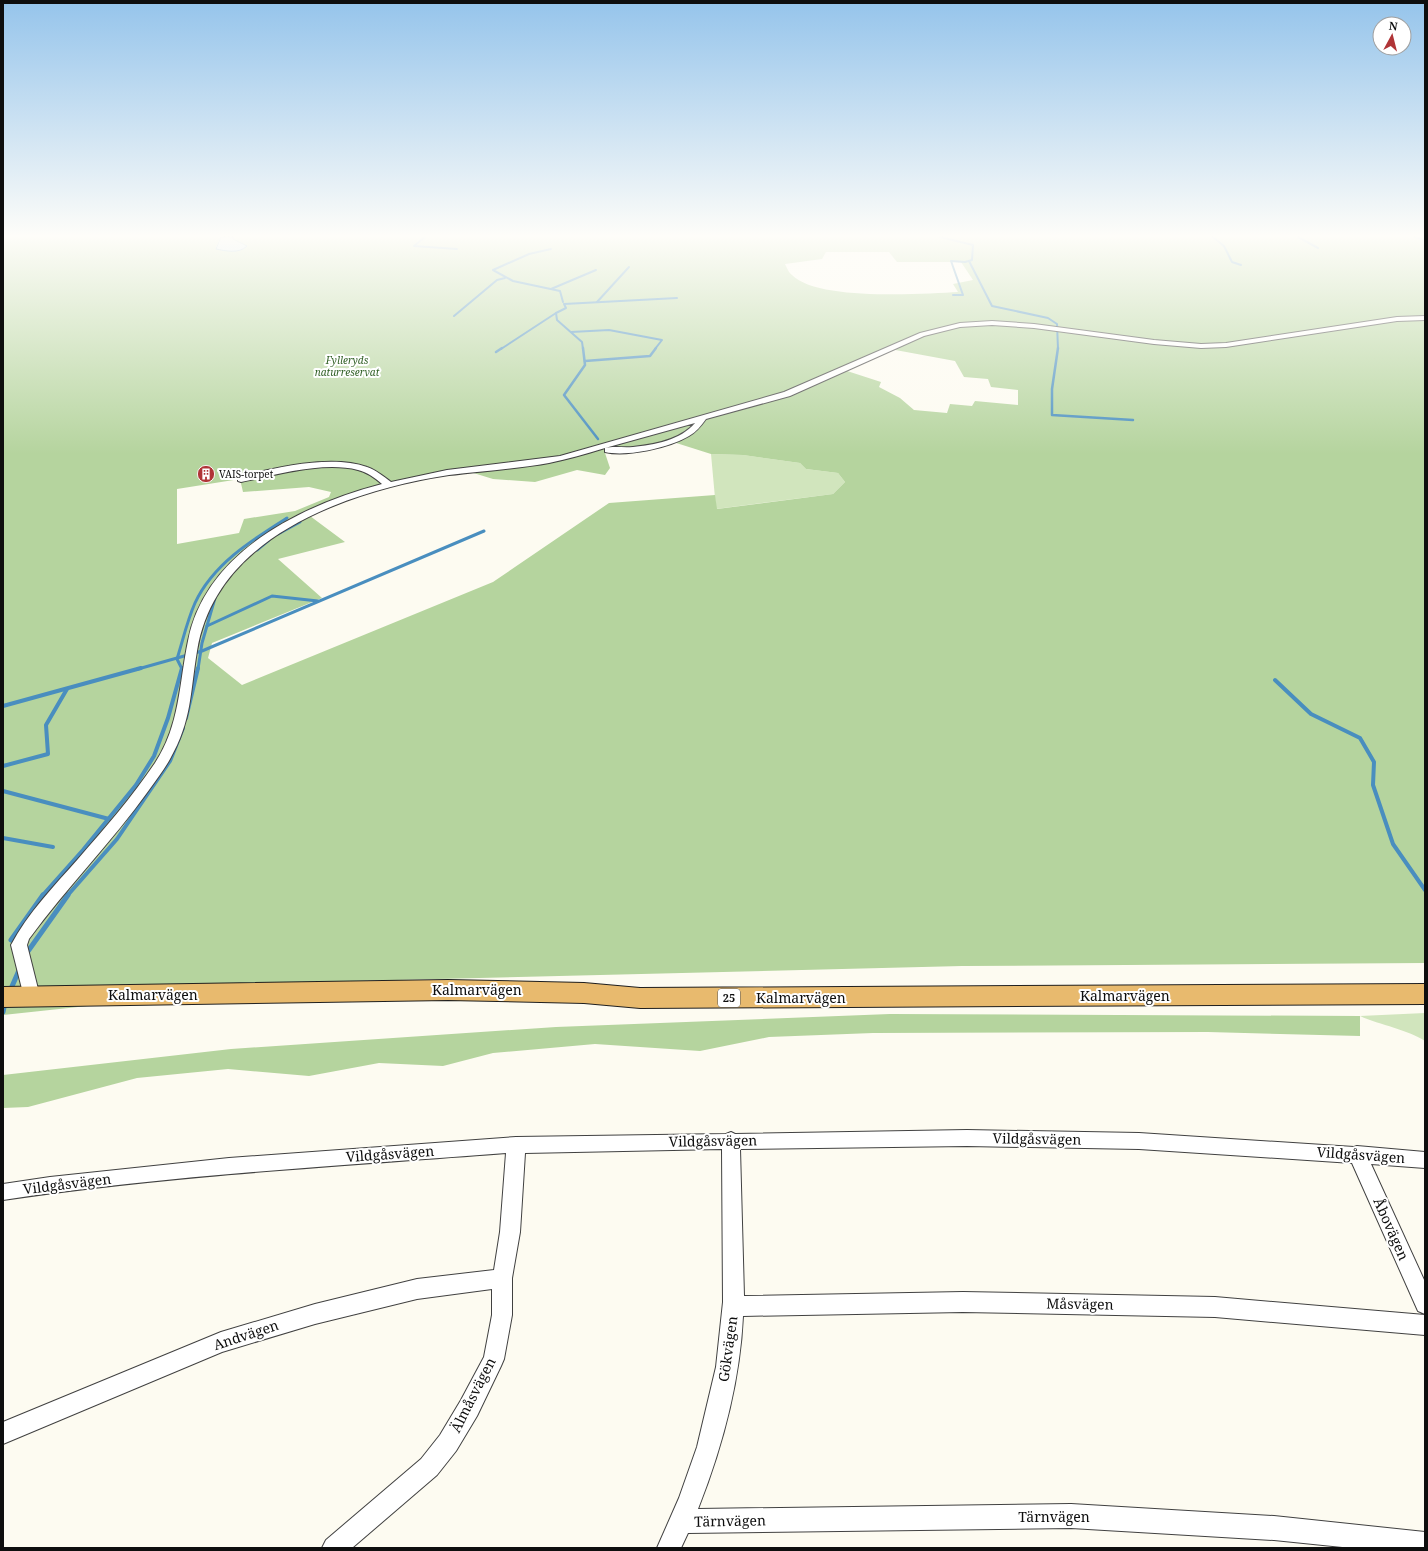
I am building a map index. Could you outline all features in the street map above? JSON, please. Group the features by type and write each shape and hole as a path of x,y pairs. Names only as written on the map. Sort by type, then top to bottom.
{"highway":[{"name":"Kalmarvägen","path":"3,997 448,990 568,992 640,998 1425,994"}],"street":[{"path":"32,997 20,945 23,937 54,894 98,847 137,798 164,759 181,722 196,634 201,613 211,593 227,570 254,547 274,532 314,511 370,489 388,484 446,474 530,464 596,449 787,394 922,334 960,325 992,323 1028,326 1101,336 1201,346 1246,343 1302,332 1341,328 1397,319 1425,318"},
{"path":"596,449 631,450 670,441 695,430 704,417"},
{"path":"241,479 322,466 340,465 359,466 371,471 388,484"},
{"name":"Vildgåsvägen","path":"3,1192 50,1185 229,1166 516,1145 731,1140 967,1138 1131,1140 1357,1154 1425,1160"},
{"name":"Gökvägen","path":"669,1548 682,1521 706,1456 723,1387 731,1340 734,1306 731,1140"},
{"name":"Älmåsvägen","path":"334,1548 429,1467 448,1443 469,1408 494,1359 502,1315 502,1278 510,1232 516,1145"},
{"name":"Åbovägen","path":"1357,1154 1425,1304"},
{"name":"Andvägen","path":"3,1433 221,1342 315,1314 417,1289 502,1278"},
{"name":"Måsvägen","path":"734,1306 963,1302 1215,1307 1425,1325"},
{"name":"Tärnvägen","path":"682,1521 1071,1516 1274,1528 1425,1544"}],"green space":[{"name":"Fylleryds naturreservat","path":"3,309 1425,309 1425,963 962,966 313,982 3,1015","holes":["890,349 955,361 964,377 988,379 991,387 1018,390 1018,405 975,401 972,406 950,404 947,413 914,410 900,398 879,387 881,382 844,370","670,441 711,454 743,455 800,463 806,469 838,473 845,482 833,494 717,509 715,495 609,503 493,582 242,685 208,658 212,643 322,598 278,559 345,542 310,516 388,484 467,471 493,479 535,482 577,470 605,475 610,468 604,450 653,446","240,479 243,492 309,487 331,492 329,497 295,511 244,519 239,533 177,544 177,489"]},
{"path":"711,454 743,455 800,463 806,469 838,473 845,482 833,494 716,509"},
{"path":"1425,1013 1425,1041 1411,1034 1360,1016"},
{"path":"890,1014 1360,1016 1360,1036 1208,1032 873,1033 769,1037 700,1051 595,1044 493,1053 443,1066 379,1063 309,1076 228,1069 137,1078 28,1107 3,1108 3,1075 231,1049 556,1027"}],"waterway":[{"path":"454,316 462,309"},
{"path":"556,313 563,309"},
{"path":"1008,309 1048,318 1057,324 1058,348"},
{"path":"501,349 556,313"},
{"path":"556,313 557,320 582,342 583,349"},
{"path":"571,332 609,330 662,340 655,349"},
{"path":"496,352 502,348"},
{"path":"583,348 585,365 564,395 598,439"},
{"path":"585,361 650,356 656,348"},
{"path":"1058,348 1052,389 1052,415 1133,420"},
{"path":"177,658 192,610 212,576 247,544 287,518"},
{"path":"278,534 300,522"},
{"path":"201,651 484,531"},
{"path":"257,550 269,540"},
{"path":"207,626 272,596 318,601"},
{"path":"201,651 215,598"},
{"path":"177,658 201,651"},
{"path":"198,669 201,651"},
{"path":"138,669 177,658"},
{"path":"177,658 182,669"},
{"path":"3,706 141,668"},
{"path":"186,718 198,668"},
{"path":"108,819 136,785 154,756 168,718 182,669"},
{"path":"1275,680 1311,714 1360,738 1374,762 1373,785 1393,844 1425,890"},
{"path":"3,766 48,754 46,725 67,689"},
{"path":"67,896 117,839 170,761 183,728"},
{"path":"3,791 108,819"},
{"path":"42,896 108,819"},
{"path":"3,838 53,847"},
{"path":"11,940 43,895"},
{"path":"26,954 68,895"},
{"path":"10,991 20,968"},
{"path":"3,1012 5,1003"}],"place":[{"name":"VAIS-torpet","path":"206,474"}]}
